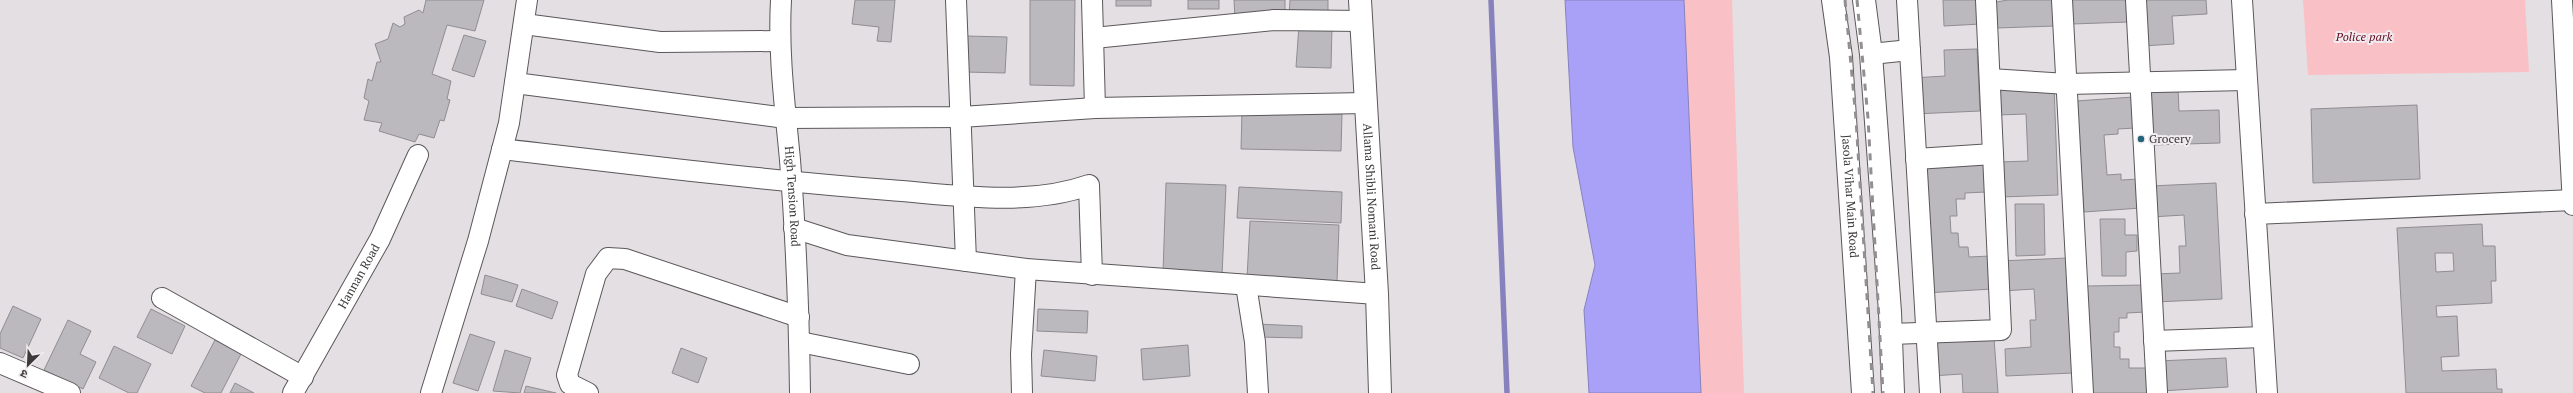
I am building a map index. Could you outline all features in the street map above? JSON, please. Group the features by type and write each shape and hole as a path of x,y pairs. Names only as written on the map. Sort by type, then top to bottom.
{"street":[{"path":"431,393 478,241 509,123 527,0"},
{"name":"High Tension Road","path":"781,0 778,41 786,118 794,228 800,342 800,393"},
{"path":"956,0 966,261"},
{"path":"1092,0 1095,108"},
{"name":"Jasola Vihar Main Road","path":"1833,0 1841,57 1863,393"},
{"path":"1864,0 1871,54 1893,393"},
{"path":"1907,0 1930,393"},
{"path":"1890,334 2001,330 1986,0"},
{"path":"2062,0 2083,393"},
{"path":"2136,0 2157,392"},
{"path":"2242,0 2267,393"},
{"path":"2562,0 2571,139 2573,205"},
{"path":"1094,38 1361,11"},
{"name":"Allama Shibli Nomani Road","path":"1361,11 1377,294 1380,393"},
{"path":"524,24 660,42 778,41"},
{"path":"1871,54 1910,50"},
{"path":"1990,79 2067,84 2246,80"},
{"path":"515,83 786,118 961,117 1095,108 1366,103"},
{"path":"502,149 790,183 963,196 1041,196 1063,194 1089,185 1092,275"},
{"path":"1916,159 1993,154"},
{"name":"Hannan Road","path":"298,385 380,239 418,155"},
{"path":"2255,214 2573,200"},
{"path":"794,228 847,245 1026,269 1092,275 1377,294"},
{"path":"588,393 570,384 568,375 596,274 608,258 615,256 799,317"},
{"path":"1022,393 1021,354 1026,269"},
{"path":"1246,285 1255,342 1258,393"},
{"path":"162,298 298,385"},
{"path":"2154,341 2263,337"},
{"path":"800,342 909,364"},
{"path":"0,363 70,393"}],"green space":[{"path":"1670,0 1732,0 1744,393 1677,393"},
{"name":"Police park","path":"2303,0 2525,0 2529,72 2308,75"}],"shaded area":[{"path":"1565,0 1684,0 1701,393 1589,393 1584,310 1595,265 1573,147"}],"building":[{"path":"426,0 484,0 475,31 447,25 432,74 451,81 447,99 450,100 444,121 440,120 434,138 419,134 415,142 379,131 382,123 364,120 369,101 364,98 368,79 372,81 377,62 381,62 375,44 388,39 393,23 400,27 405,24 404,17 419,10 423,13"},
{"path":"855,0 895,0 891,42 877,41 879,27 852,24"},
{"path":"1030,0 1075,0 1074,86 1030,85"},
{"path":"1116,0 1151,0 1151,6 1116,6"},
{"path":"1188,0 1219,0 1219,9 1188,9"},
{"path":"1234,0 1285,0 1285,18 1235,19"},
{"path":"1290,0 1328,0 1328,16 1289,15"},
{"path":"1943,0 1979,0 1981,24 1944,26"},
{"path":"2008,0 2054,0 2055,26 1997,28 1996,2"},
{"path":"2071,0 2128,0 2129,22 2072,24"},
{"path":"2139,0 2206,0 2207,14 2172,16 2174,44 2142,46"},
{"path":"1299,25 1332,26 1331,68 1296,67"},
{"path":"464,35 486,41 474,77 452,70"},
{"path":"966,36 1007,37 1005,73 965,72"},
{"path":"1977,49 1980,111 1914,114 1912,78 1945,76 1944,50"},
{"path":"2054,85 2058,195 2001,197 1999,162 2028,161 2026,114 1998,115 1997,86"},
{"path":"2150,88 2178,88 2179,111 2219,110 2220,143 2152,145"},
{"path":"2133,97 2135,128 2118,129 2118,134 2104,135 2107,175 2121,174 2121,180 2139,179 2141,208 2084,212 2076,101"},
{"path":"2417,105 2420,179 2313,183 2311,109"},
{"path":"1242,111 1342,114 1341,151 1241,149"},
{"path":"1984,160 1986,192 1965,193 1965,199 1956,199 1957,216 1950,216 1951,233 1958,233 1959,247 1968,247 1969,257 1990,256 1992,289 1925,293 1918,164"},
{"path":"1166,183 1226,185 1222,276 1163,273"},
{"path":"2216,183 2222,299 2155,302 2154,274 2180,273 2179,246 2186,246 2184,215 2151,217 2150,186"},
{"path":"1239,187 1342,192 1341,223 1237,218"},
{"path":"2015,204 2044,204 2045,255 2016,256"},
{"path":"2100,219 2125,219 2125,235 2137,235 2137,251 2126,252 2126,276 2102,276"},
{"path":"1250,221 1339,225 1337,282 1247,278"},
{"path":"2482,224 2483,246 2495,246 2496,281 2491,281 2492,303 2436,306 2437,317 2457,316 2459,356 2441,357 2442,371 2496,369 2497,389 2502,389 2502,393 2406,393 2397,228","holes":["2435,253 2453,253 2454,271 2436,272"]},
{"path":"2067,258 2073,373 2006,376 2005,349 2031,347 2030,320 2036,320 2034,289 2002,291 2000,261"},
{"path":"485,275 518,285 512,302 481,294"},
{"path":"2144,285 2145,312 2127,313 2127,318 2119,318 2119,332 2114,332 2114,347 2120,347 2120,359 2129,359 2129,368 2147,368 2148,393 2090,393 2087,286"},
{"path":"522,289 558,302 552,319 516,306"},
{"path":"13,306 41,319 23,358 0,348 0,334"},
{"path":"151,309 185,326 172,354 137,337"},
{"path":"1038,309 1088,311 1087,333 1037,331"},
{"path":"68,320 91,331 80,354 96,362 83,389 44,370"},
{"path":"1256,324 1302,326 1302,338 1257,337"},
{"path":"470,334 495,342 478,391 453,383"},
{"path":"1994,338 1998,393 1963,393 1962,374 1931,376 1929,343"},
{"path":"215,340 241,354 221,393 205,393 191,386"},
{"path":"1188,345 1190,376 1143,380 1141,349"},
{"path":"114,346 151,364 137,393 129,393 99,378"},
{"path":"681,348 707,358 698,383 672,373"},
{"path":"505,350 531,358 520,393 493,391"},
{"path":"1044,350 1097,356 1095,381 1041,376"},
{"path":"2226,358 2228,387 2160,391 2158,361"},
{"path":"235,383 254,393 230,393"},
{"path":"526,386 556,393 524,393"}],"waterway":[{"path":"1491,0 1507,393"}],"railway":[{"path":"1845,0 1856,119 1873,393"},
{"path":"1857,0 1868,118 1883,393"}],"place":[{"name":"Grocery","path":"2141,139"}]}
